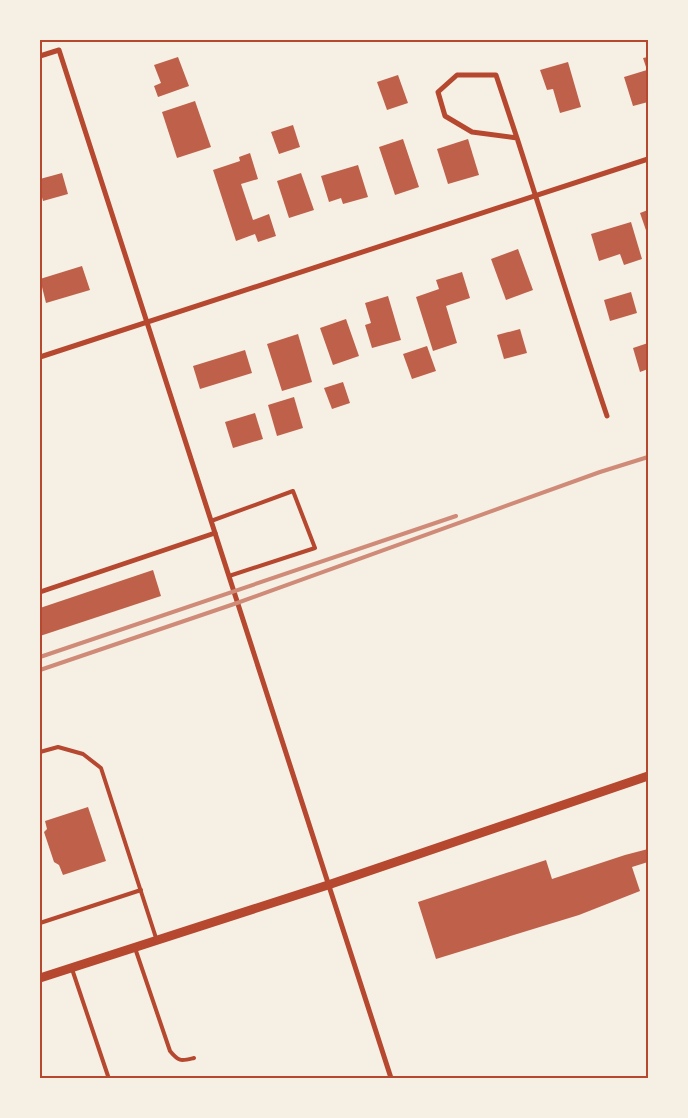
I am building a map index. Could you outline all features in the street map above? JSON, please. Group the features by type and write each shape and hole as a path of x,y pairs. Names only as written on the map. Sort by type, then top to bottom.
{"street":[{"path":"40,56 59,50 391,1078"},
{"path":"517,138 472,132 445,116 438,92 457,76 496,75 517,138 536,196 574,317 607,416"},
{"path":"40,356 648,159"},
{"path":"40,592 215,533"},
{"path":"40,978 328,885 648,776"}],"lane":[{"path":"211,521 294,491 315,548 229,576"},
{"path":"40,752 58,747 83,754 101,768 157,941"},
{"path":"40,923 141,890"},
{"path":"135,948 170,1051 177,1059 183,1061 194,1058"},
{"path":"72,968 108,1076 107,1078"}],"building":[{"path":"178,57 189,86 158,97 154,86 161,83 154,65"},
{"path":"648,57 648,102 633,106 624,77 647,70 643,58"},
{"path":"568,62 581,107 560,113 553,89 547,90 540,70"},
{"path":"398,75 408,103 387,110 377,82"},
{"path":"195,101 211,147 177,158 162,112"},
{"path":"293,125 300,147 279,154 271,132"},
{"path":"403,139 419,187 395,195 379,147"},
{"path":"468,139 479,175 448,184 437,149"},
{"path":"250,153 258,179 241,184 253,220 269,214 276,236 258,242 255,234 236,241 213,170 240,161 239,157"},
{"path":"358,165 368,197 343,204 341,198 329,202 321,176"},
{"path":"62,173 68,194 43,201 40,179"},
{"path":"301,173 314,210 289,218 277,181"},
{"path":"648,210 648,236 640,213"},
{"path":"631,222 642,259 624,265 620,254 599,261 591,234"},
{"path":"518,249 533,290 506,300 491,259"},
{"path":"82,266 90,290 46,303 40,279"},
{"path":"462,272 470,298 446,306 457,343 433,351 416,297 439,289 436,280"},
{"path":"631,292 637,313 610,321 604,300"},
{"path":"388,296 401,340 372,348 365,325 371,323 365,303"},
{"path":"346,319 359,356 333,365 320,328"},
{"path":"520,329 527,353 504,359 497,335"},
{"path":"298,334 312,382 282,391 267,344"},
{"path":"648,343 648,369 640,372 633,348"},
{"path":"427,346 436,371 412,379 403,354"},
{"path":"245,350 252,373 200,389 193,366"},
{"path":"343,382 350,403 332,409 324,388"},
{"path":"294,397 303,428 277,436 268,405"},
{"path":"255,413 263,439 233,448 225,422"},
{"path":"153,570 161,596 40,636 40,608"},
{"path":"88,807 106,861 63,875 59,865 54,862 44,832 47,829 45,821"},
{"path":"648,849 648,862 632,867 640,891 579,915 436,959 418,902 546,860 552,879"}],"railway":[{"path":"40,670 237,603 600,472 648,457"},
{"path":"40,657 456,516"}]}
